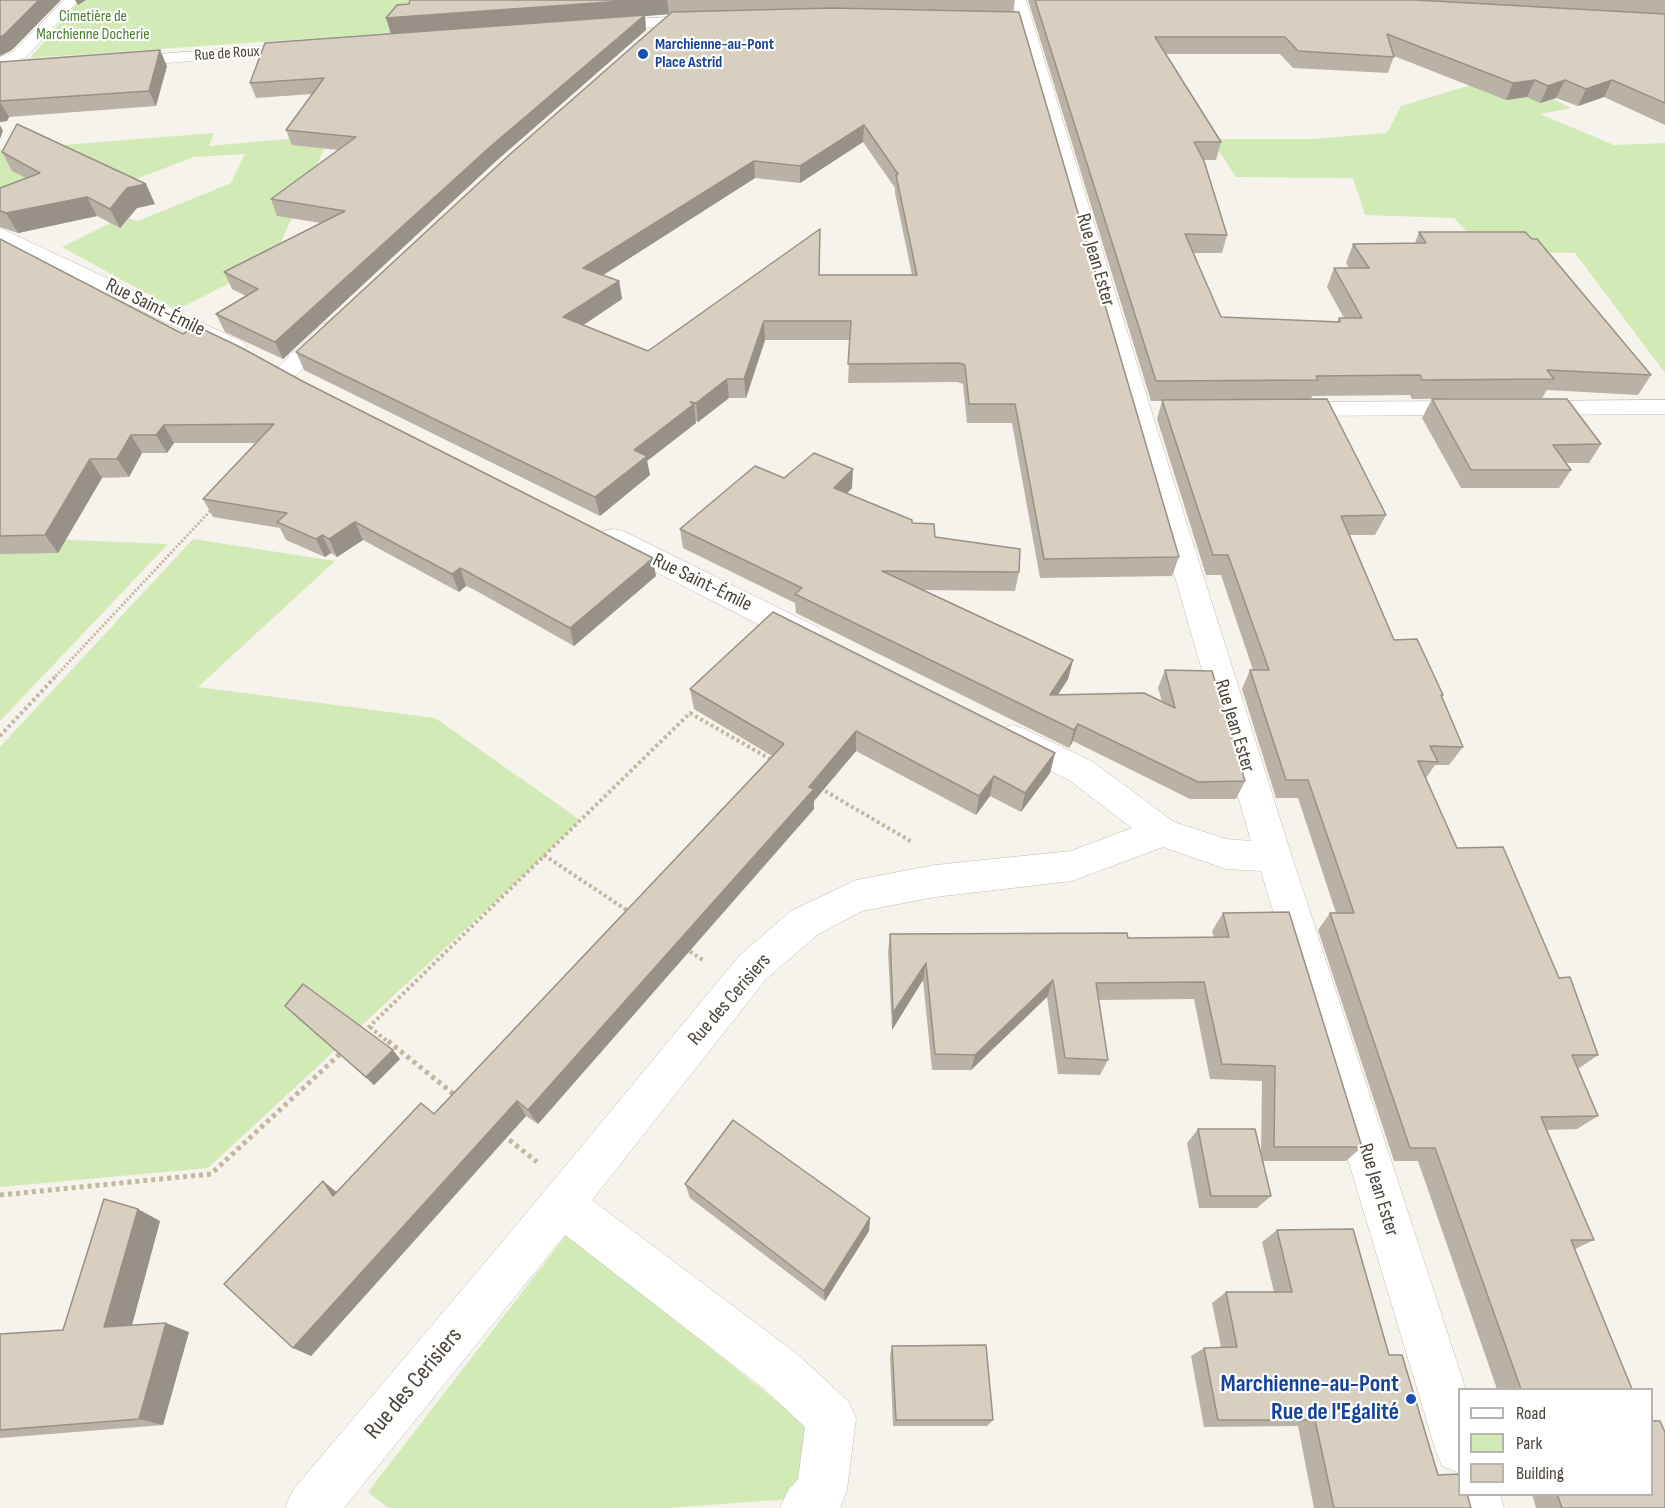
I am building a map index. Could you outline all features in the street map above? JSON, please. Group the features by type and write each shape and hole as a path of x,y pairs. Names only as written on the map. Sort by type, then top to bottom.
{"street":[{"path":"0,63 19,55 72,0"},
{"name":"Rue Jean Ester","path":"1018,14 1151,410 1274,857 1458,1442"},
{"path":"648,40 671,16"},
{"path":"585,27 671,16 728,19"},
{"name":"Rue de Roux","path":"107,63 322,46"},
{"path":"0,71 24,69"},
{"name":"Rue Saint-Émile","path":"0,234 270,365 312,388"},
{"path":"270,365 348,313"},
{"path":"1270,409 1665,407"},
{"name":"Rue Saint-Émile","path":"586,525 830,646"},
{"path":"988,725 1081,771 1162,832 1226,854 1274,857"},
{"name":"Rue des Cerisiers","path":"311,1508 567,1198 753,967 804,923 856,896 935,881 1072,866 1162,832"},
{"path":"567,1198 780,1371 831,1418 822,1490 806,1508"}],"path":[{"path":"0,736 216,504"},
{"path":"362,1034 690,713 781,766"},
{"path":"811,783 972,877"},
{"path":"544,855 632,913"},
{"path":"681,945 739,984"},
{"path":"370,1027 462,1101"},
{"path":"0,1195 211,1174 345,1050"},
{"path":"499,1131 567,1198"}],"green space":[{"name":"Cimetière de Marchienne Docherie","path":"80,0 482,0 404,32 30,58"},
{"path":"1498,77 1523,83 1571,108 1540,114 1614,145 1665,143 1665,373 1575,253 1484,251 1454,218 1365,215 1353,178 1236,177 1211,139 1312,139 1387,133 1401,106"},
{"path":"338,119 272,261 177,310 62,247 123,217 138,221 231,183 245,154 194,157 133,180 0,207 0,150 214,133 209,146 287,139 310,121"},
{"path":"0,537 168,544 0,721"},
{"path":"193,539 335,561 198,687 435,718 580,820 526,873 208,1168 0,1187 0,747"},
{"path":"567,1234 804,1423 809,1463 791,1499 666,1508 388,1508 368,1492"}],"building":[{"path":"0,0 39,0 0,37"},
{"path":"410,0 637,0 386,18 397,5 409,4"},
{"path":"1035,0 1416,0 1665,14 1665,103 1612,80 1586,89 1565,80 1548,86 1535,80 1513,83 1387,34 1394,57 1298,51 1285,37 1155,37 1221,142 1194,142 1204,161 1227,235 1185,234 1221,317 1340,322 1339,318 1362,318 1334,268 1369,268 1353,244 1426,243 1419,232 1525,232 1532,239 1537,239 1651,375 1547,370 1554,379 1422,380 1420,375 1316,376 1318,380 1156,381"},
{"path":"832,8 1019,12 1179,557 1044,559 1015,404 969,404 965,365 959,363 848,364 851,321 764,321 744,379 727,379 696,403 690,402 694,404 634,450 647,456 595,497 296,352 508,156 672,12","holes":["864,125 898,174 896,175 917,275 819,275 820,229 648,351 563,317 619,281 583,268 754,161 800,166"]},
{"path":"645,15 491,146 275,342 216,314 258,289 224,272 345,211 271,199 356,137 286,130 324,78 250,83 265,43"},
{"path":"160,50 149,91 0,101 0,62"},
{"path":"17,124 146,184 127,188 110,209 87,197 6,213 0,211 0,188 40,173 2,152"},
{"path":"0,239 183,334 196,326 240,347 304,382 653,558 570,628 460,568 452,574 355,522 329,539 322,535 316,539 277,522 287,513 203,499 274,424 164,425 156,435 131,435 117,459 90,459 45,535 0,536"},
{"path":"1327,399 1386,515 1341,516 1394,640 1417,639 1443,695 1441,695 1463,747 1430,746 1438,762 1418,761 1457,848 1503,847 1559,978 1570,977 1598,1055 1572,1055 1598,1116 1541,1117 1594,1240 1571,1240 1632,1388 1521,1388 1435,1148 1410,1148 1330,913 1354,913 1308,780 1286,780 1250,670 1269,670 1228,555 1213,555 1162,400"},
{"path":"1432,399 1567,399 1601,444 1553,445 1571,470 1471,470"},
{"path":"814,453 853,469 834,488 912,520 912,523 934,524 935,537 1020,549 1019,572 882,571 1073,660 1050,695 1144,693 1175,708 1165,670 1212,671 1245,781 1198,782 1078,724 1074,730 795,594 802,588 680,529 755,466 784,478"},
{"path":"773,612 1055,753 1025,793 994,776 979,796 856,731 809,787 814,789 528,1110 517,1101 293,1348 224,1284 323,1181 333,1196 421,1103 434,1114 784,744 690,689"},
{"path":"1289,912 1362,1147 1274,1147 1275,1066 1222,1064 1204,982 1096,983 1108,1060 1065,1058 1053,980 975,1055 935,1054 926,963 893,1013 890,934 1127,933 1128,938 1229,937 1223,913"},
{"path":"303,984 393,1050 366,1077 285,1006"},
{"path":"733,1120 870,1218 824,1291 685,1184"},
{"path":"1198,1129 1255,1129 1271,1196 1211,1196"},
{"path":"104,1199 138,1209 104,1327 166,1323 139,1419 0,1430 0,1334 63,1330"},
{"path":"1353,1229 1389,1355 1402,1355 1438,1475 1458,1474 1458,1496 1468,1496 1471,1508 1334,1508 1315,1420 1218,1420 1204,1348 1237,1347 1226,1292 1292,1292 1277,1230"},
{"path":"986,1345 993,1420 896,1420 892,1346"},
{"path":"1653,1421 1660,1421 1665,1432 1665,1508 1562,1508 1558,1496 1653,1496"}],"place":[{"name":"Marchienne-au-Pont Place Astrid","path":"643,54"},
{"name":"Marchienne-au-Pont Rue de l'Egalité","path":"1411,1399"}]}
